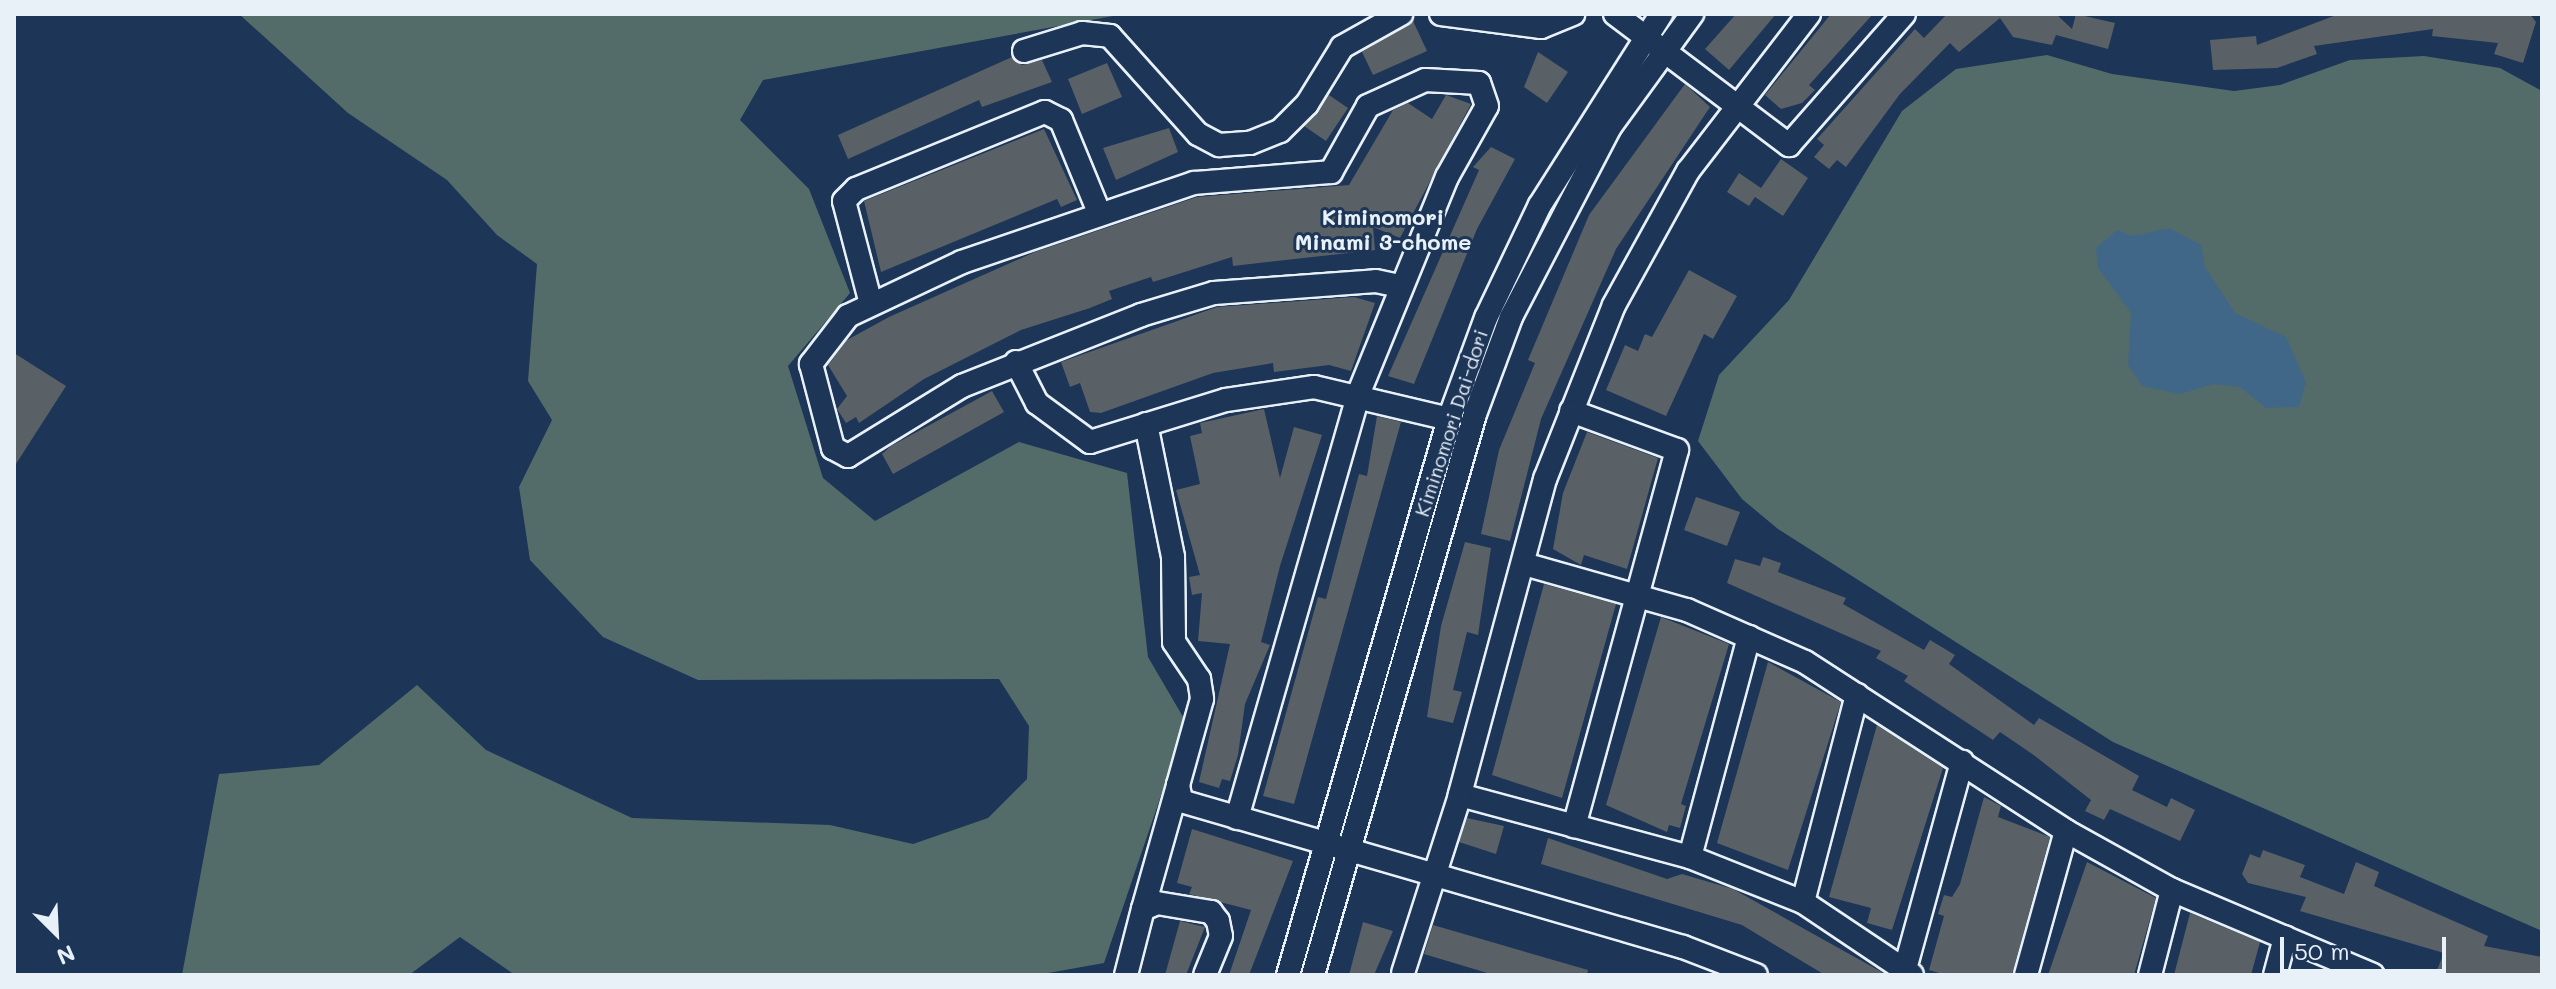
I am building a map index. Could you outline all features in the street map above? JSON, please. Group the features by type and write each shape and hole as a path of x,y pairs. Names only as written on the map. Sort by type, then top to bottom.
{"street":[{"path":"1024,51 1082,33 1110,36 1198,134 1219,145 1250,143 1280,131 1307,104 1342,47 1401,14"},
{"path":"1441,14 1541,27 1574,14"},
{"path":"1615,14 1789,145 1904,14"},
{"name":"Kiminomori Dai-dori","path":"1288,975 1449,419 1486,318 1540,205 1644,36 1661,14"},
{"name":"Kiminomori Dai-dori","path":"1313,975 1475,414 1511,317 1596,152 1663,50 1692,14"},
{"path":"1405,974 1571,411 1646,243 1734,104 1809,14"},
{"path":"1237,818 1358,395 1400,286 1487,106 1479,83 1425,80 1368,106 1331,172 1194,183 1099,212 871,304 848,316 811,364 833,448 848,456 1016,362 1214,293 1376,281 1400,286"},
{"path":"871,304 844,201 856,189 1045,112 1061,120 1099,212"},
{"path":"1016,362 1037,403 1090,442 1226,400 1314,387 1449,419"},
{"path":"1571,411 1677,450 1574,826"},
{"path":"1126,975 1202,699 1199,679 1174,642 1173,557 1146,424"},
{"path":"1524,564 1639,596 1749,637 1857,695 2066,831 2172,890 2373,975"},
{"path":"1690,857 1749,637"},
{"path":"1803,902 1857,695"},
{"path":"1460,795 1690,857 1803,902 1908,972 1962,762"},
{"path":"1178,785 1181,801 1756,975"},
{"path":"2026,975 2066,831"},
{"path":"2150,975 2172,890"},
{"path":"1143,909 1157,903 1211,912 1221,936 1205,975"},
{"path":"2275,975 2285,937"}],"green space":[{"path":"239,14 1124,14 763,80 740,120 809,189 850,293 788,366 823,478 875,521 1019,442 1127,473 1148,657 1186,722 1104,963 1037,975 515,975 460,937 409,975 182,975 219,774 319,765 417,685 486,750 632,818 830,825 913,844 988,818 1027,779 1029,726 999,679 698,680 603,637 530,560 519,487 552,420 528,381 537,264 497,235 447,180 348,113"},
{"path":"2047,55 2112,74 2234,91 2280,85 2350,60 2424,56 2500,68 2542,91 2542,931 2113,742 1778,529 1742,499 1698,441 1719,375 1789,300 1902,111 1956,69"}],"water":[{"path":"2169,228 2201,245 2205,267 2235,313 2286,337 2306,382 2299,407 2266,408 2240,387 2214,384 2180,394 2142,386 2128,365 2131,313 2098,268 2096,248 2117,230 2132,236"}],"building":[{"path":"1736,14 1776,14 1729,70 1705,49"},
{"path":"1831,14 1873,14 1809,85 1815,90 1802,103 1781,109 1765,95"},
{"path":"1947,14 2056,14 2072,29 2076,14 2115,23 2108,49 2056,35 2052,45 2013,37 2000,18 1959,52 1950,43 1900,94 1846,167 1837,160 1829,169 1814,157 1824,145 1817,139 1915,29 1924,38"},
{"path":"2339,14 2530,14 2536,22 2523,63 2494,54 2498,43 2432,36 2433,29 2314,46 2317,54 2277,68 2213,70 2210,40 2256,36 2257,45"},
{"path":"1413,21 1427,51 1373,75 1362,52"},
{"path":"1538,52 1568,72 1547,103 1524,87"},
{"path":"1012,57 1022,65 1042,60 1052,82 982,107 979,100 848,159 838,135"},
{"path":"1107,63 1122,97 1082,114 1068,79"},
{"path":"1685,84 1710,107 1616,249 1541,419 1510,541 1481,534 1499,450 1535,363 1528,360 1589,215"},
{"path":"1329,95 1348,108 1326,141 1304,126"},
{"path":"1446,95 1471,104 1400,238 1373,227 1375,250 1233,266 1232,257 1153,282 1151,277 1109,291 1112,299 1090,308 1021,330 924,379 859,423 856,417 846,423 837,409 847,396 828,365 847,340 889,317 1035,252 1197,197 1349,185 1393,110 1408,103 1432,119"},
{"path":"1169,128 1178,152 1116,180 1103,148"},
{"path":"1044,129 1077,200 1061,207 1057,199 881,272 864,201"},
{"path":"1491,147 1515,159 1477,229 1414,384 1388,376 1479,170 1473,167"},
{"path":"1781,159 1808,178 1783,216 1755,197 1749,206 1727,192 1739,173 1761,188"},
{"path":"1689,270 1737,296 1713,339 1704,334 1666,416 1606,390 1625,345 1638,351 1645,334 1652,337"},
{"path":"1354,297 1375,303 1351,371 1329,365 1274,372 1273,363 1213,373 1101,413 1090,412 1080,383 1070,387 1061,362 1217,307"},
{"path":"14,353 66,386 14,467"},
{"path":"992,391 1004,412 893,474 882,454 891,446"},
{"path":"1264,409 1280,478 1294,427 1322,435 1280,566 1261,642 1270,645 1245,704 1238,755 1230,781 1222,779 1219,788 1199,782 1230,644 1198,641 1202,593 1192,595 1189,577 1200,575 1176,490 1200,484 1190,436 1202,433 1200,423"},
{"path":"1377,416 1401,422 1294,804 1263,796 1318,597 1326,599 1359,474 1367,476"},
{"path":"1587,432 1658,458 1627,569 1584,555 1581,565 1553,549 1563,493"},
{"path":"1696,497 1740,512 1727,546 1684,530"},
{"path":"1465,542 1491,548 1478,635 1467,632 1453,690 1462,692 1453,723 1427,717 1441,626"},
{"path":"1763,557 1781,563 1778,572 1846,598 1843,604 1924,650 1930,640 1955,655 1949,664 2034,725 2039,718 2139,776 2132,790 2167,807 2171,798 2195,810 2180,841 2110,809 2104,820 2085,811 2091,800 2035,756 2000,732 1993,740 1904,681 1908,676 1876,658 1881,651 1727,583 1735,559 1760,566"},
{"path":"1544,584 1616,604 1562,798 1492,775"},
{"path":"1661,617 1729,644 1681,804 1686,806 1680,828 1669,825 1667,832 1606,805"},
{"path":"1768,662 1841,702 1788,870 1717,843"},
{"path":"1877,725 1943,768 1892,930 1867,923 1871,908 1829,897"},
{"path":"1984,797 2001,806 1998,817 2050,837 2012,975 1946,975 1929,970 1944,916 1938,914 1944,895 1952,897 1960,884"},
{"path":"1467,818 1504,826 1496,854 1459,842"},
{"path":"1192,829 1293,861 1249,975 1229,975 1251,910 1189,894 1192,887 1177,883"},
{"path":"1548,838 1667,879 1682,874 1733,889 1887,975 1825,975 1742,925 1541,864"},
{"path":"2263,850 2305,865 2300,877 2344,894 2356,862 2379,872 2374,886 2488,936 2484,946 2542,957 2542,975 2449,975 2437,970 2444,953 2300,911 2306,897 2248,883 2242,874 2250,854 2260,858"},
{"path":"2087,862 2156,898 2134,975 2048,975"},
{"path":"2190,913 2260,942 2251,975 2174,975"},
{"path":"1180,921 1205,927 1186,975 1165,975"},
{"path":"1363,922 1393,931 1374,975 1349,975"},
{"path":"1433,925 1588,970 1587,975 1494,975 1424,954"}],"district":[{"name":"Kiminomori Minami 3-chome","path":"1383,228"}]}
